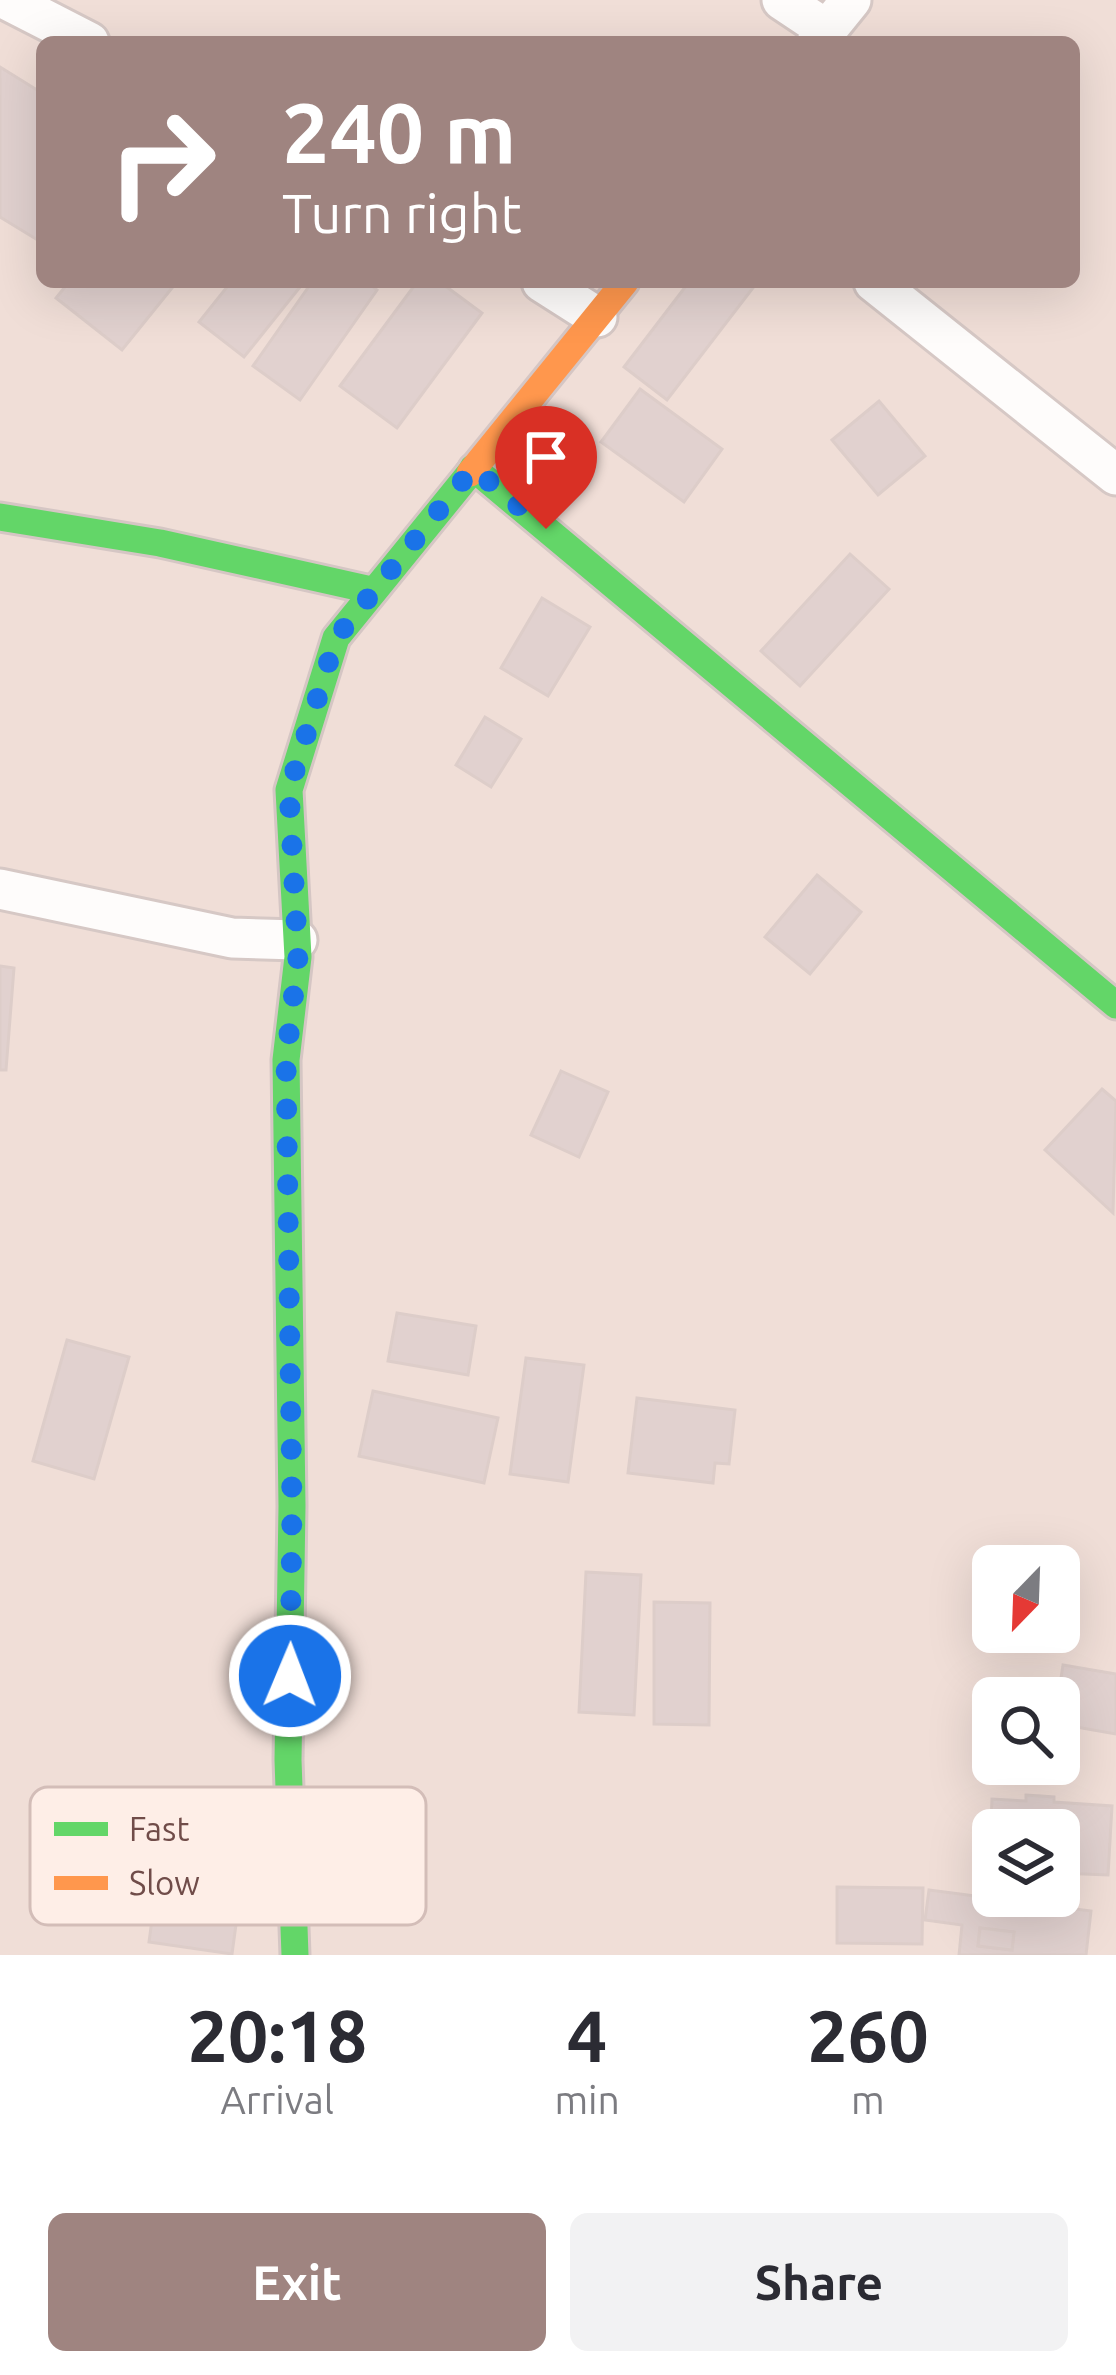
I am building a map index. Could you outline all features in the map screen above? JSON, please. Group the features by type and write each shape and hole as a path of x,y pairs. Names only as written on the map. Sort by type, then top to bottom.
{"street":[{"path":"7,0 76,36"},
{"path":"782,0 832,24"},
{"path":"551,288 597,317"},
{"path":"289,1787 292,1506 286,1060 297,940 289,790 336,638 620,288"},
{"path":"882,288 1116,475"},
{"path":"473,468 1116,1005"},
{"path":"0,517 160,543 371,590"},
{"path":"0,889 232,938 297,940"},
{"path":"294,1925 295,1955"}],"shaded area":[{"path":"0,0 1116,0 1116,1955 0,1955"}],"building":[{"path":"0,67 36,89 36,239 0,217"},
{"path":"64,288 172,288 122,350 56,298"},
{"path":"226,288 299,288 244,357 199,322"},
{"path":"308,288 377,290 300,400 253,366"},
{"path":"413,288 448,288 482,313 397,428 340,386"},
{"path":"684,288 753,288 667,400 624,367"},
{"path":"640,389 722,449 684,502 601,442"},
{"path":"879,401 925,456 878,495 832,440"},
{"path":"850,554 889,589 800,686 761,651"},
{"path":"542,598 590,627 548,696 501,668"},
{"path":"485,717 521,739 491,787 456,765"},
{"path":"817,875 861,912 810,974 765,937"},
{"path":"0,966 14,968 6,1070 0,1070"},
{"path":"561,1071 608,1092 579,1157 531,1135"},
{"path":"1102,1089 1116,1101 1113,1213 1045,1150"},
{"path":"397,1313 476,1326 468,1375 388,1361"},
{"path":"67,1340 129,1357 94,1479 33,1461"},
{"path":"526,1358 584,1365 568,1482 510,1474"},
{"path":"373,1391 498,1418 484,1483 359,1456"},
{"path":"637,1398 735,1410 729,1464 715,1463 713,1483 628,1473"},
{"path":"586,1572 641,1575 634,1715 579,1712"},
{"path":"654,1602 710,1603 709,1725 654,1724"},
{"path":"1063,1665 1116,1674 1116,1734 1080,1728 1080,1677 1061,1677"},
{"path":"1026,1795 1112,1806 1108,1875 1080,1874 1080,1809 992,1809 992,1799 1026,1801"},
{"path":"837,1887 923,1888 922,1944 837,1943"},
{"path":"929,1890 972,1896 972,1917 1080,1917 1080,1910 1091,1911 1086,1955 959,1955 962,1925 925,1920","holes":["980,1928 1014,1932 1012,1950 978,1946"]},
{"path":"151,1925 236,1925 232,1954 149,1942"},
{"path":"980,1928 1014,1932 1012,1950 978,1946"}],"traffic: fast":[{"path":"473,468 1116,1005"},
{"path":"289,1787 292,1506 286,1060 298,957 289,790 336,638 470,473"},
{"path":"0,517 160,543 371,590"},
{"path":"294,1925 295,1955"}],"traffic: slow":[{"path":"470,473 620,288"}],"route":[{"path":"290,1676 286,1060 298,957 289,790 336,638 473,468 546,529"}]}
